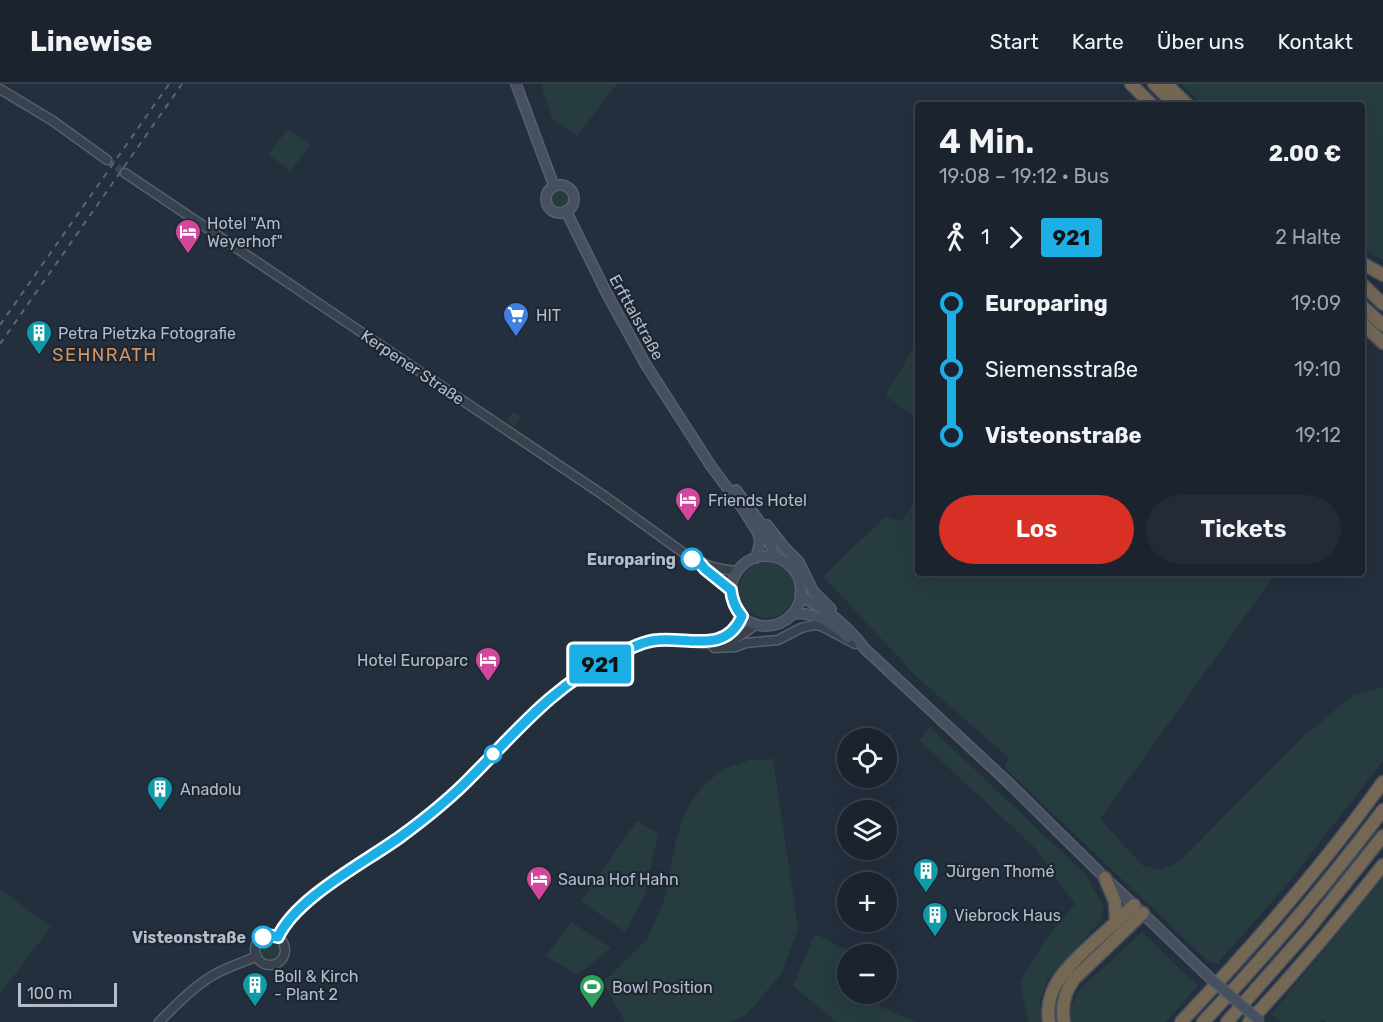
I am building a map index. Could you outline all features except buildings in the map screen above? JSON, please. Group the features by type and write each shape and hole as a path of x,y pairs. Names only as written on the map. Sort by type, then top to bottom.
{"highway":[{"path":"1131,84 1149,102"},
{"path":"1154,84 1172,102"},
{"path":"1166,84 1185,102"},
{"path":"1365,265 1383,275"},
{"path":"1365,287 1383,304"},
{"path":"1365,309 1383,325"},
{"path":"1365,326 1382,342"},
{"path":"1181,1022 1285,908 1383,782"},
{"path":"1203,1022 1321,890 1383,810"},
{"path":"1227,1022 1308,930 1383,836"},
{"path":"1249,1022 1281,989 1383,865"},
{"path":"1105,878 1115,902 1116,922"},
{"path":"1049,1022 1049,998 1060,975 1116,922 1139,909"},
{"path":"1064,1022 1063,1001 1074,979 1139,909"}],"main road":[{"path":"516,84 554,186"},
{"path":"554,186 566,186 574,194 574,202 566,212 553,211 546,201 548,192 554,186"},
{"name":"Erfttalstraße","path":"566,212 646,365 689,432"},
{"path":"689,432 756,516 767,533 775,557"},
{"path":"689,432 758,533 760,542 756,558"},
{"path":"756,516 768,526 799,562 813,591 841,623"},
{"path":"767,556 775,557 786,562 800,582 799,603 787,619 775,625 756,624 742,616 736,609 732,600 733,580 737,571 749,561 767,556"},
{"path":"801,595 841,623 865,649 1012,786 1211,979 1261,1022"},
{"path":"792,614 808,614 825,620 855,644 865,649"}],"street":[{"path":"0,89 47,117 107,160"},
{"name":"Kerpener Straße","path":"124,173 597,491 700,563 731,590"},
{"name":"Kerpener Straße","path":"700,563 737,571"},
{"path":"691,642 719,640 737,627 742,616"},
{"path":"278,937 291,916 306,903 438,808 561,688 610,658 644,643 656,640 719,644 733,640 756,624"},
{"path":"691,642 705,647 735,647 746,643 778,640 801,628 814,625 855,644"},
{"path":"268,935 278,937 285,946 285,952 279,962 267,964 257,956 256,948 259,941 268,935"},
{"path":"159,1022 210,977 257,956"}],"green space":[{"path":"541,84 617,84 577,136 552,118"},
{"path":"1181,84 1383,84 1383,259 1365,249 1365,102 1200,102"},
{"path":"288,129 310,144 291,171 268,154"},
{"path":"561,189 568,192 571,199 568,206 561,209 554,206 551,199 554,192"},
{"path":"915,345 915,419 886,395"},
{"path":"513,412 520,417 515,427 506,421"},
{"path":"915,500 915,576 1274,576 1100,819 1143,866 1161,870 1179,862 1304,736 1353,695 1383,687 1383,761 1290,881 1217,964 1208,961 1004,767 1009,758 917,677 823,576 885,517 901,521"},
{"path":"767,562 778,564 787,570 793,579 795,590 793,601 787,610 778,616 767,618 756,616 747,610 741,601 739,590 741,579 747,570 756,564"},
{"path":"930,727 1086,875 1104,907 1101,921 1048,979 1040,1000 1042,1022 1028,1022 1020,981 1044,942 1075,904 1035,848 919,740"},
{"path":"773,759 798,929 781,974 746,1015 730,1022 625,1022 603,982 647,939 664,901 676,840 685,812 703,785 726,768 750,760"},
{"path":"637,821 658,833 644,896 625,932 581,901"},
{"path":"1383,878 1383,1022 1326,1022 1323,1019 1320,1022 1281,1022 1271,1014"},
{"path":"0,889 51,927 0,994"},
{"path":"571,922 611,948 577,975 546,956"},
{"path":"1142,932 1198,986 1166,1022 1071,1022 1069,1010 1079,990"},
{"path":"815,934 837,945 837,1004 876,1004 915,1022 837,1022 793,986"},
{"path":"271,940 278,943 281,950 278,957 271,960 264,957 261,950 264,943"}],"tunnel":[{"path":"107,160 125,173"}],"railway":[{"path":"0,325 169,84"},
{"path":"0,344 182,84"}],"bus line":[{"name":"921","path":"263,937 273,935 278,937 283,926 299,909 438,808 539,707 561,688 584,673 644,643 656,640 691,642 719,640 730,634 737,627 742,616 732,600 731,590 700,563 692,559"}],"place":[{"name":"Hotel \"Am Weyerhof\"","path":"188,255"},
{"name":"HIT","path":"516,338"},
{"name":"Petra Pietzka Fotografie","path":"39,356"},
{"name":"Friends Hotel","path":"688,523"},
{"name":"Europaring","path":"692,559"},
{"name":"Hotel Europarc","path":"488,683"},
{"name":"Anadolu","path":"160,812"},
{"name":"Jürgen Thomé","path":"926,894"},
{"name":"Sauna Hof Hahn","path":"539,902"},
{"name":"Visteonstraße","path":"263,937"},
{"name":"Viebrock Haus","path":"935,938"},
{"name":"Boll & Kirch - Plant 2","path":"255,1008"},
{"name":"Bowl Position","path":"592,1010"}],"district":[{"name":"SEHNRATH","path":"105,355"}]}
